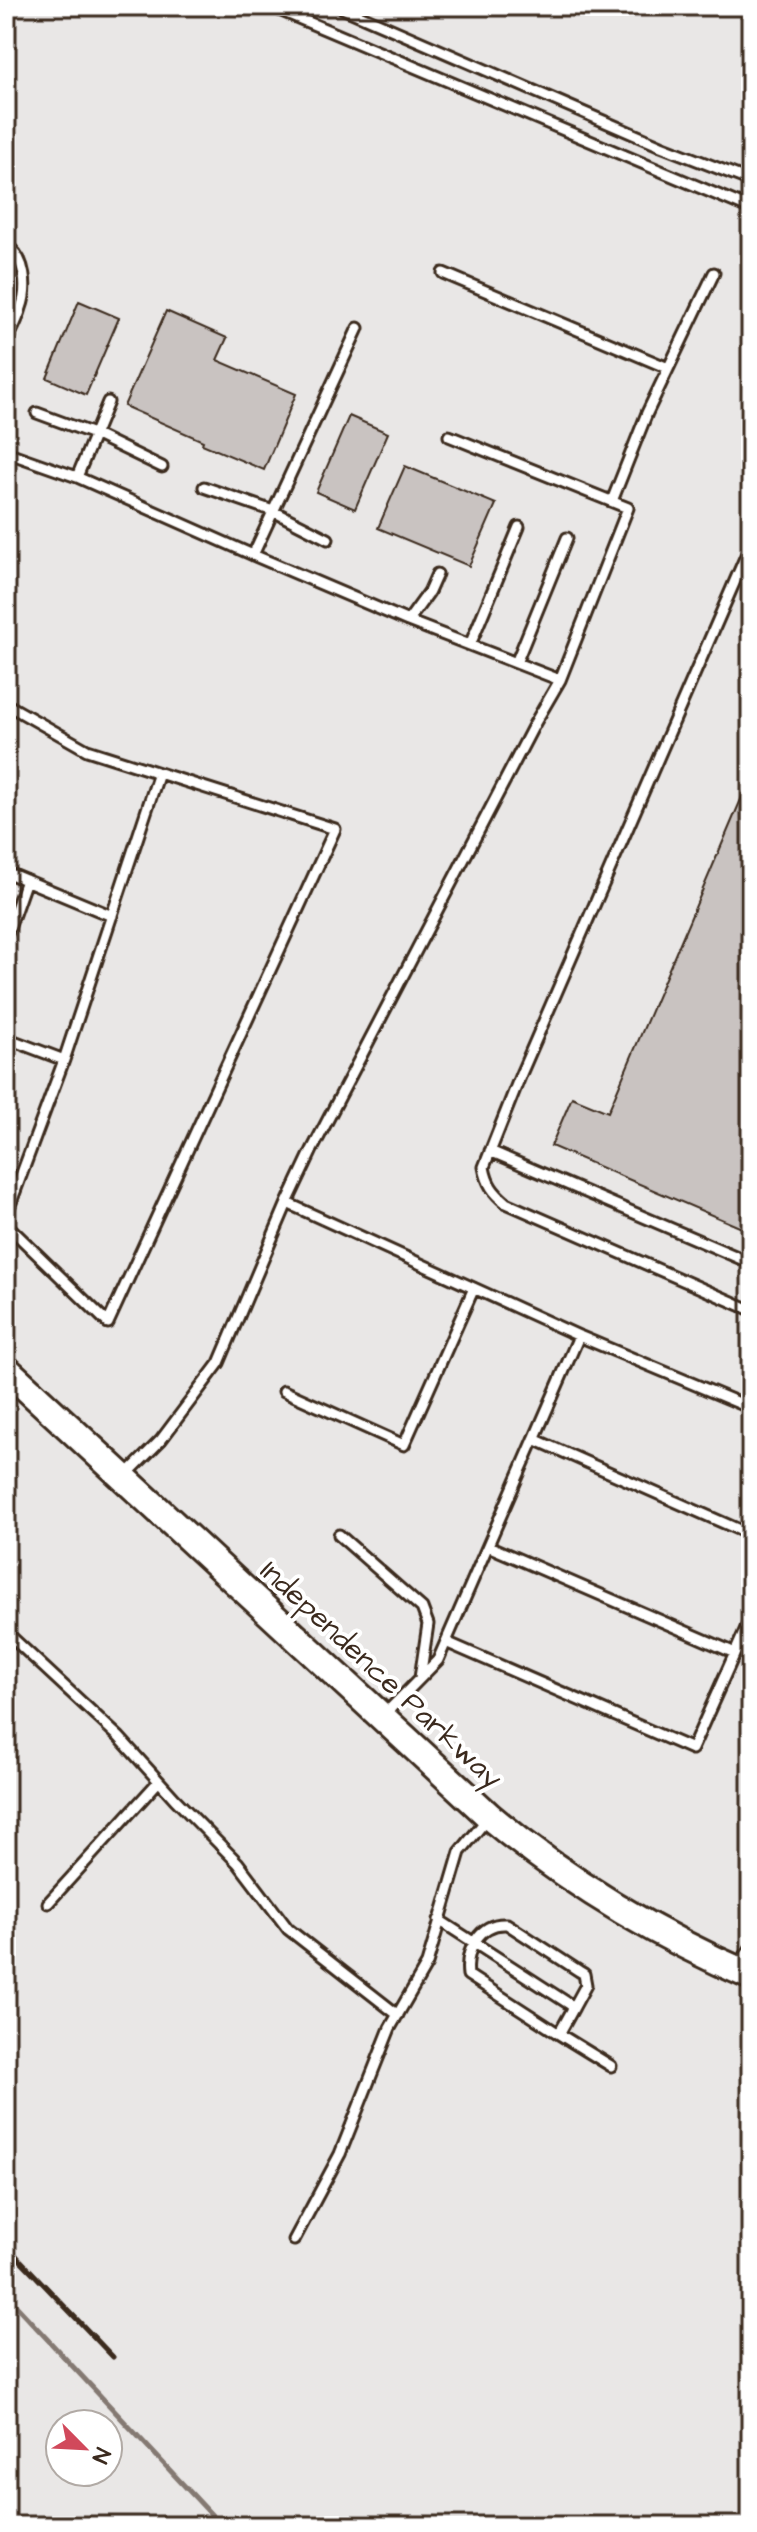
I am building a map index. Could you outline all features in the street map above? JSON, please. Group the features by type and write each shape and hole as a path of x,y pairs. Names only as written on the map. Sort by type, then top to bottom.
{"main road":[{"name":"Independence Parkway","path":"8,1374 489,1816 547,1863 611,1905 681,1945 746,1965"}],"lane":[{"path":"270,6 751,209"},
{"path":"338,6 661,146 751,181"},
{"path":"6,246 15,251 21,263 23,281 22,306 6,343"},
{"path":"443,273 668,368"},
{"path":"612,501 647,413 714,273"},
{"path":"253,555 358,328"},
{"path":"77,477 108,402"},
{"path":"37,413 94,434 162,467"},
{"path":"122,1478 161,1440 219,1363 312,1150 560,680 628,508 449,436"},
{"path":"6,452 77,477 408,621 560,680"},
{"path":"204,487 273,511 328,539"},
{"path":"470,645 519,527"},
{"path":"516,663 567,538"},
{"path":"751,544 521,1074 484,1167 486,1180 493,1192 506,1203 751,1310"},
{"path":"408,621 429,592 437,574"},
{"path":"6,704 87,750 335,829 108,1323 6,1224"},
{"path":"6,1216 64,1060 159,773"},
{"path":"6,872 112,916"},
{"path":"6,937 26,880"},
{"path":"6,1038 64,1060"},
{"path":"490,1151 751,1263"},
{"path":"287,1203 579,1336 751,1408"},
{"path":"284,1391 404,1445 474,1288"},
{"path":"382,1717 438,1660 579,1336"},
{"path":"534,1439 751,1535"},
{"path":"339,1535 422,1608 428,1624 420,1678"},
{"path":"488,1546 735,1653"},
{"path":"446,1642 692,1749 751,1617"},
{"path":"6,1632 119,1737 238,1863 288,1929 398,2015"},
{"path":"48,1903 159,1781"},
{"path":"294,2240 340,2154 390,2028 427,1964 460,1852 489,1816"},
{"path":"439,1920 574,2007"},
{"path":"559,2034 586,1980 579,1971 507,1924 494,1926 473,1941 468,1975 559,2034 611,2066"}],"shaded area":[{"path":"6,6 751,6 751,2526 6,2526"}],"building":[{"path":"79,301 119,318 86,395 47,378"},
{"path":"166,311 227,338 217,360 296,394 264,470 124,406"},
{"path":"349,416 388,433 355,509 316,492"},
{"path":"405,466 496,504 469,566 378,528"},
{"path":"751,776 751,1232 551,1146 572,1097 608,1112"}],"waterway":[{"path":"6,2295 222,2526"}],"railway":[{"path":"6,2245 113,2357"}]}
